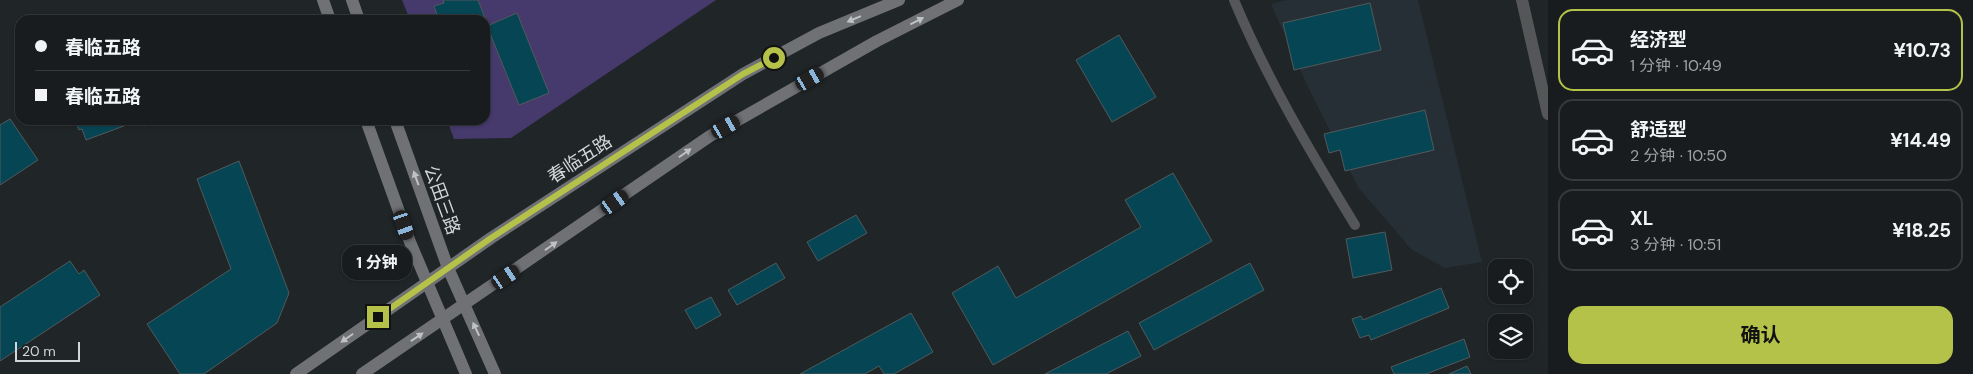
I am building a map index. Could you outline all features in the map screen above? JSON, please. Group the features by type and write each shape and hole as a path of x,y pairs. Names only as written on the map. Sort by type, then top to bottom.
{"street":[{"path":"323,0 328,15"},
{"path":"352,0 357,15"},
{"name":"春临五路","path":"296,374 448,268 743,74 820,33 898,0"},
{"path":"362,374 710,136 877,41 958,0"},
{"path":"1522,0 1548,114"},
{"path":"368,125 410,242 466,374"},
{"name":"公田三路","path":"397,125 448,268 495,374"}],"lane":[{"path":"1234,0 1282,99 1355,225"}],"shaded area":[{"path":"402,0 716,0 511,138 454,139 449,125 490,125 490,15 408,15"},
{"path":"1287,0 1418,0 1482,262 1445,268 1412,250 1358,187 1308,87 1271,4"}],"building":[{"path":"443,0 478,0 484,15 437,15 434,6 444,3"},
{"path":"1370,3 1381,50 1294,70 1283,23"},
{"path":"517,13 549,93 519,105 490,33 490,25"},
{"path":"1119,35 1156,97 1112,122 1076,60"},
{"path":"1425,110 1434,150 1345,171 1340,150 1329,153 1324,134"},
{"path":"10,119 38,160 0,185 0,125"},
{"path":"77,125 126,125 86,140 82,129 79,130"},
{"path":"239,161 289,293 277,323 204,374 180,374 147,324 231,269 197,179"},
{"path":"1173,173 1212,241 993,365 952,293 998,266 1016,298 1141,227 1125,200"},
{"path":"856,215 867,233 818,261 807,242"},
{"path":"1385,232 1392,270 1353,278 1346,239"},
{"path":"70,261 79,274 84,270 100,295 0,361 0,307"},
{"path":"776,263 785,278 737,305 728,290"},
{"path":"1250,263 1264,290 1154,350 1139,323"},
{"path":"1441,288 1449,308 1371,340 1369,335 1360,338 1352,319 1361,316 1363,320"},
{"path":"711,297 721,315 696,329 685,310"},
{"path":"911,313 933,352 894,374 884,374 879,366 865,374 800,374"},
{"path":"1128,331 1141,356 1106,374 1045,374"},
{"path":"1464,339 1470,357 1426,374 1394,374 1391,367"},
{"path":"1467,366 1471,374 1449,374"}],"route":[{"path":"378,317 491,238 743,74 774,58"}]}
